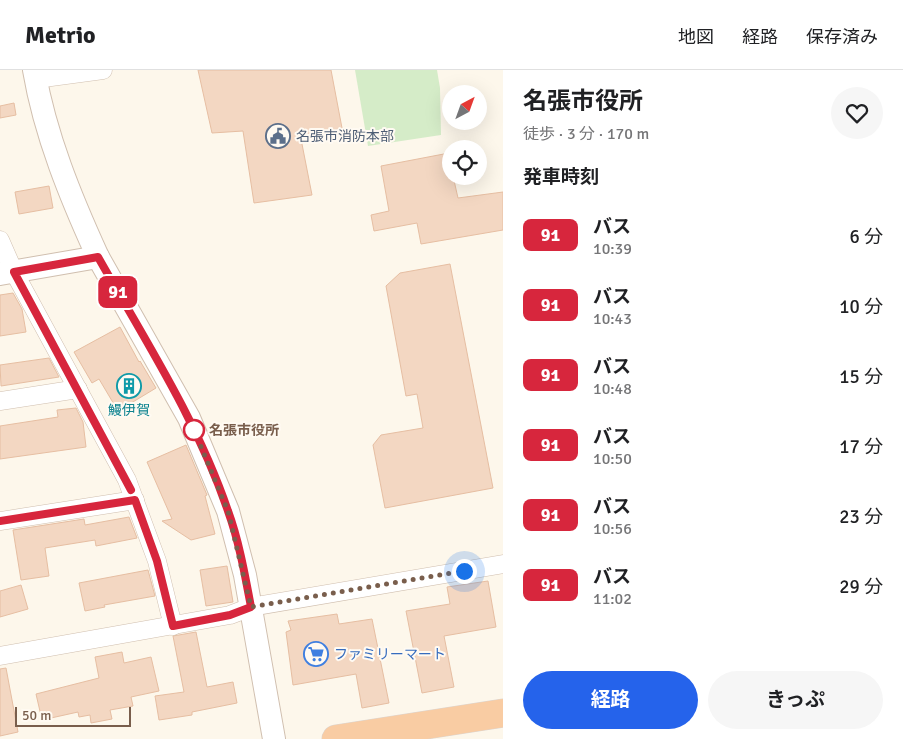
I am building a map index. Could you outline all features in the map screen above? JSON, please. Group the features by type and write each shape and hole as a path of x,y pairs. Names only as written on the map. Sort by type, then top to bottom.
{"highway":[{"path":"336,739 503,713"}],"street":[{"path":"103,70 35,74 54,149 71,196 98,257 170,382 199,442 228,511 251,607 274,739"},
{"path":"0,240 7,273 78,389 113,452 135,500 157,561 173,626"},
{"path":"7,273 98,257"},
{"path":"0,402 78,389"},
{"path":"0,521 135,500"},
{"path":"0,656 230,615 251,607 503,564"}],"green space":[{"path":"355,70 437,70 440,88 441,135 368,146"}],"building":[{"name":"名張市消防本部","path":"198,70 331,70 342,128 301,139 312,195 254,203 243,131 212,133"},
{"path":"14,103 16,115 0,118 0,106"},
{"path":"442,154 442,185 455,185 458,198 503,192 503,230 421,244 417,223 374,231 371,215 389,211 381,166"},
{"path":"49,186 53,208 19,214 15,192"},
{"path":"450,264 493,488 385,508 373,445 381,435 423,428 417,394 406,396 386,286 400,273"},
{"path":"13,293 22,309 26,332 0,336 0,295"},
{"path":"120,327 156,388 118,411 99,379 92,383 74,352"},
{"path":"49,358 59,377 1,386 0,365"},
{"path":"76,408 83,422 86,447 0,459 0,426 58,417 57,410"},
{"path":"186,445 207,495 205,496 215,534 191,540 162,521 172,519 147,462"},
{"path":"129,517 137,538 96,546 95,540 45,548 49,576 21,580 13,530 84,519 85,525"},
{"path":"227,566 233,602 206,606 200,570"},
{"path":"148,570 155,596 104,605 105,607 85,611 79,583"},
{"path":"488,581 496,627 444,636 454,687 422,693 406,611 450,604 447,587"},
{"path":"21,585 28,609 0,617 0,591"},
{"path":"337,614 339,624 372,619 389,703 362,708 356,674 293,685 286,632 291,630 288,621"},
{"path":"196,632 207,687 233,682 237,703 192,712 192,715 159,720 155,696 184,692 173,636"},
{"path":"122,652 124,663 151,657 159,691 131,697 133,706 110,710 112,719 91,723 90,715 79,717 78,712 42,720 36,694 99,678 95,657"},
{"path":"6,668 18,732 0,736 0,669"}],"bus line":[{"name":"91","path":"0,521 135,500 157,561 173,626 230,615 251,607 245,575 228,511 189,418 98,257 14,272 113,452 131,490"}],"place":[{"name":"名張市消防本部","path":"278,136"},
{"name":"鰻伊賀","path":"129,386"},
{"name":"名張市役所","path":"194,430"},
{"name":"ファミリーマート","path":"316,654"}],"route":[{"path":"194,430 228,511 245,575 251,607 464,571"}]}
